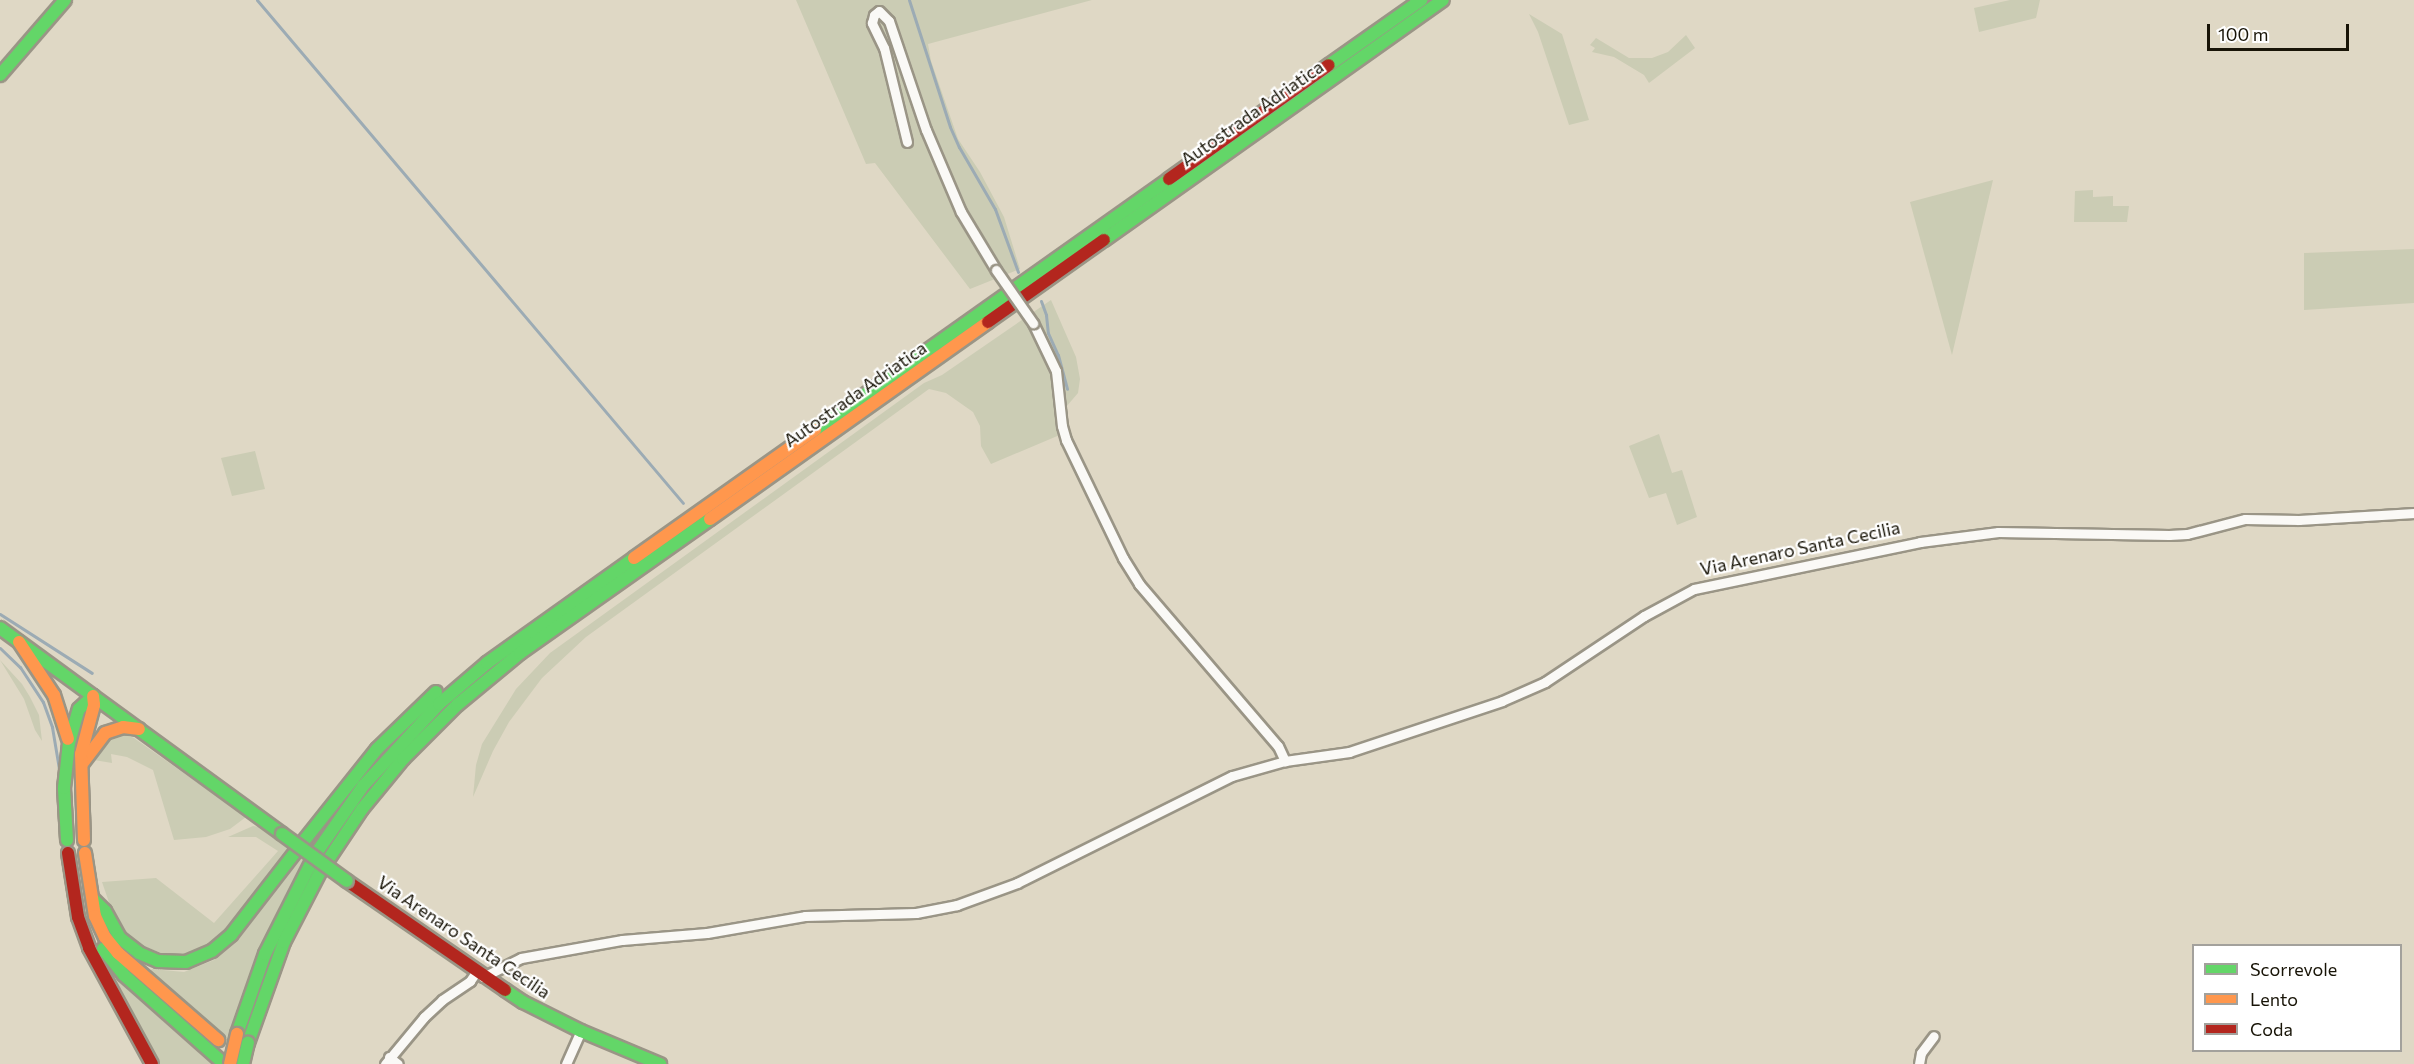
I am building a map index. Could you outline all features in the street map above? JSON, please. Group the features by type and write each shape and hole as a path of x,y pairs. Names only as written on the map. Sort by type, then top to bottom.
{"main road":[{"path":"0,75 65,0"},
{"name":"Autostrada Adriatica","path":"226,1062 272,938 363,786 439,704 487,663 607,576 1421,0"},
{"name":"Autostrada Adriatica","path":"243,1064 248,1043 284,942 320,860 403,759 457,705 513,659 1443,0"},
{"path":"93,899 105,911 120,938 139,953 158,961 186,962 212,951 231,935 377,749 408,717 457,674 593,577 607,576"},
{"name":"Via Arenaro Santa Cecilia","path":"0,628 282,834 480,974 533,1007 581,1031 660,1064"},
{"path":"19,642 36,664 57,700 69,743"},
{"path":"93,696 79,709 69,743 64,788 68,846 78,917 93,959 152,1064"},
{"path":"93,696 94,705 82,744 82,764 84,846 95,916 111,945 219,1040"},
{"path":"82,764 105,733 123,727 139,729"},
{"path":"76,898 98,941 116,966 226,1062"}],"street":[{"path":"908,142 884,48 872,23 874,15 879,11 889,21 926,130 961,212 996,270 1034,323 1056,371 1062,426 1066,440 1123,558 1139,584 1278,746 1285,761"},
{"name":"Via Arenaro Santa Cecilia","path":"387,1060 442,999 480,974 520,958 622,940 707,933 805,916 916,913 957,906 1017,883 1232,776 1285,761 1349,752 1502,701 1545,682 1644,616 1694,589 1920,542 1998,532 2169,535 2187,534 2245,519 2299,520 2414,513"},
{"path":"566,1064 581,1031"},
{"path":"1918,1064 1921,1053 1935,1035"},
{"path":"387,1060 398,1064"}],"green space":[{"path":"796,0 1092,0 928,44 931,61 958,139 980,172 1004,217 1020,269 970,289 875,163 866,164"},
{"path":"2010,0 2040,0 2036,18 1979,32 1974,8"},
{"path":"1529,14 1562,34 1589,120 1569,125 1538,32"},
{"path":"1686,35 1695,48 1649,83 1644,75 1614,57 1592,52 1595,48 1590,45 1596,38 1629,58 1652,58 1668,52"},
{"path":"1993,180 1952,355 1910,202"},
{"path":"2093,190 2093,197 2113,196 2113,206 2129,206 2127,222 2074,222 2075,191"},
{"path":"2414,249 2414,303 2304,310 2304,253"},
{"path":"1051,300 1076,357 1080,379 1078,393 1066,407 1060,419 1062,434 991,464 981,446 980,426 973,412 946,393 929,389 586,637 542,678 509,722 493,751 473,797 476,765 482,744 516,689 550,653 924,383 942,375"},
{"path":"1659,434 1672,473 1682,470 1697,517 1677,525 1666,493 1649,498 1629,446"},
{"path":"255,451 265,489 232,496 221,458"},
{"path":"0,660 22,684 30,697 39,715 42,741 35,730 24,699"},
{"path":"124,734 134,738 246,817 230,829 206,837 174,840 153,770 127,757 111,754 112,763 94,760 107,740"},
{"path":"253,826 260,827 291,850 215,941 193,954 169,956 133,942 113,914 102,882 156,878 214,923 278,851 256,837 228,837"},
{"path":"299,855 305,860 253,963 227,1042 146,973 152,969 184,972 214,960 245,931"},
{"path":"112,976 211,1064 156,1064"}],"waterway":[{"path":"257,0 683,503"},
{"path":"909,0 950,127 995,209 1018,272"},
{"path":"1041,301 1046,315 1048,333 1058,355 1067,389"},
{"path":"0,614 92,673"},
{"path":"0,648 20,667 43,702 52,727 59,769"}],"traffic: fast":[{"path":"0,75 65,0"},
{"path":"1329,65 1421,0"},
{"path":"1104,240 1443,0"},
{"path":"815,430 1169,179"},
{"path":"328,860 362,809 403,759 457,705 520,653 710,519"},
{"path":"317,852 363,786 439,704 487,663 634,558"},
{"path":"0,628 93,696"},
{"path":"303,842 377,749 436,692"},
{"path":"93,696 282,834"},
{"path":"67,840 64,788 69,743 79,709 93,696"},
{"path":"282,834 347,881"},
{"path":"93,899 105,911 120,938 139,953 158,961 186,962 212,951 231,935 297,850"},
{"path":"237,1034 265,954 312,861"},
{"path":"248,1043 284,942 322,868"},
{"path":"103,949 124,975 221,1061"},
{"path":"505,990 523,1002 581,1031 660,1064"},
{"path":"243,1064 248,1043"}],"traffic: slow":[{"path":"710,519 988,322"},
{"path":"634,558 815,430"},
{"path":"19,642 54,695 68,739"},
{"path":"84,840 81,754 94,705 93,696"},
{"path":"82,764 105,733 123,727 139,729"},
{"path":"85,853 95,916 105,937 118,953 218,1040"},
{"path":"230,1064 237,1034"}],"traffic: jam":[{"path":"1169,179 1329,65"},
{"path":"988,322 1104,240"},
{"path":"68,853 78,917 89,948 152,1064"},
{"path":"347,881 505,990"}]}
